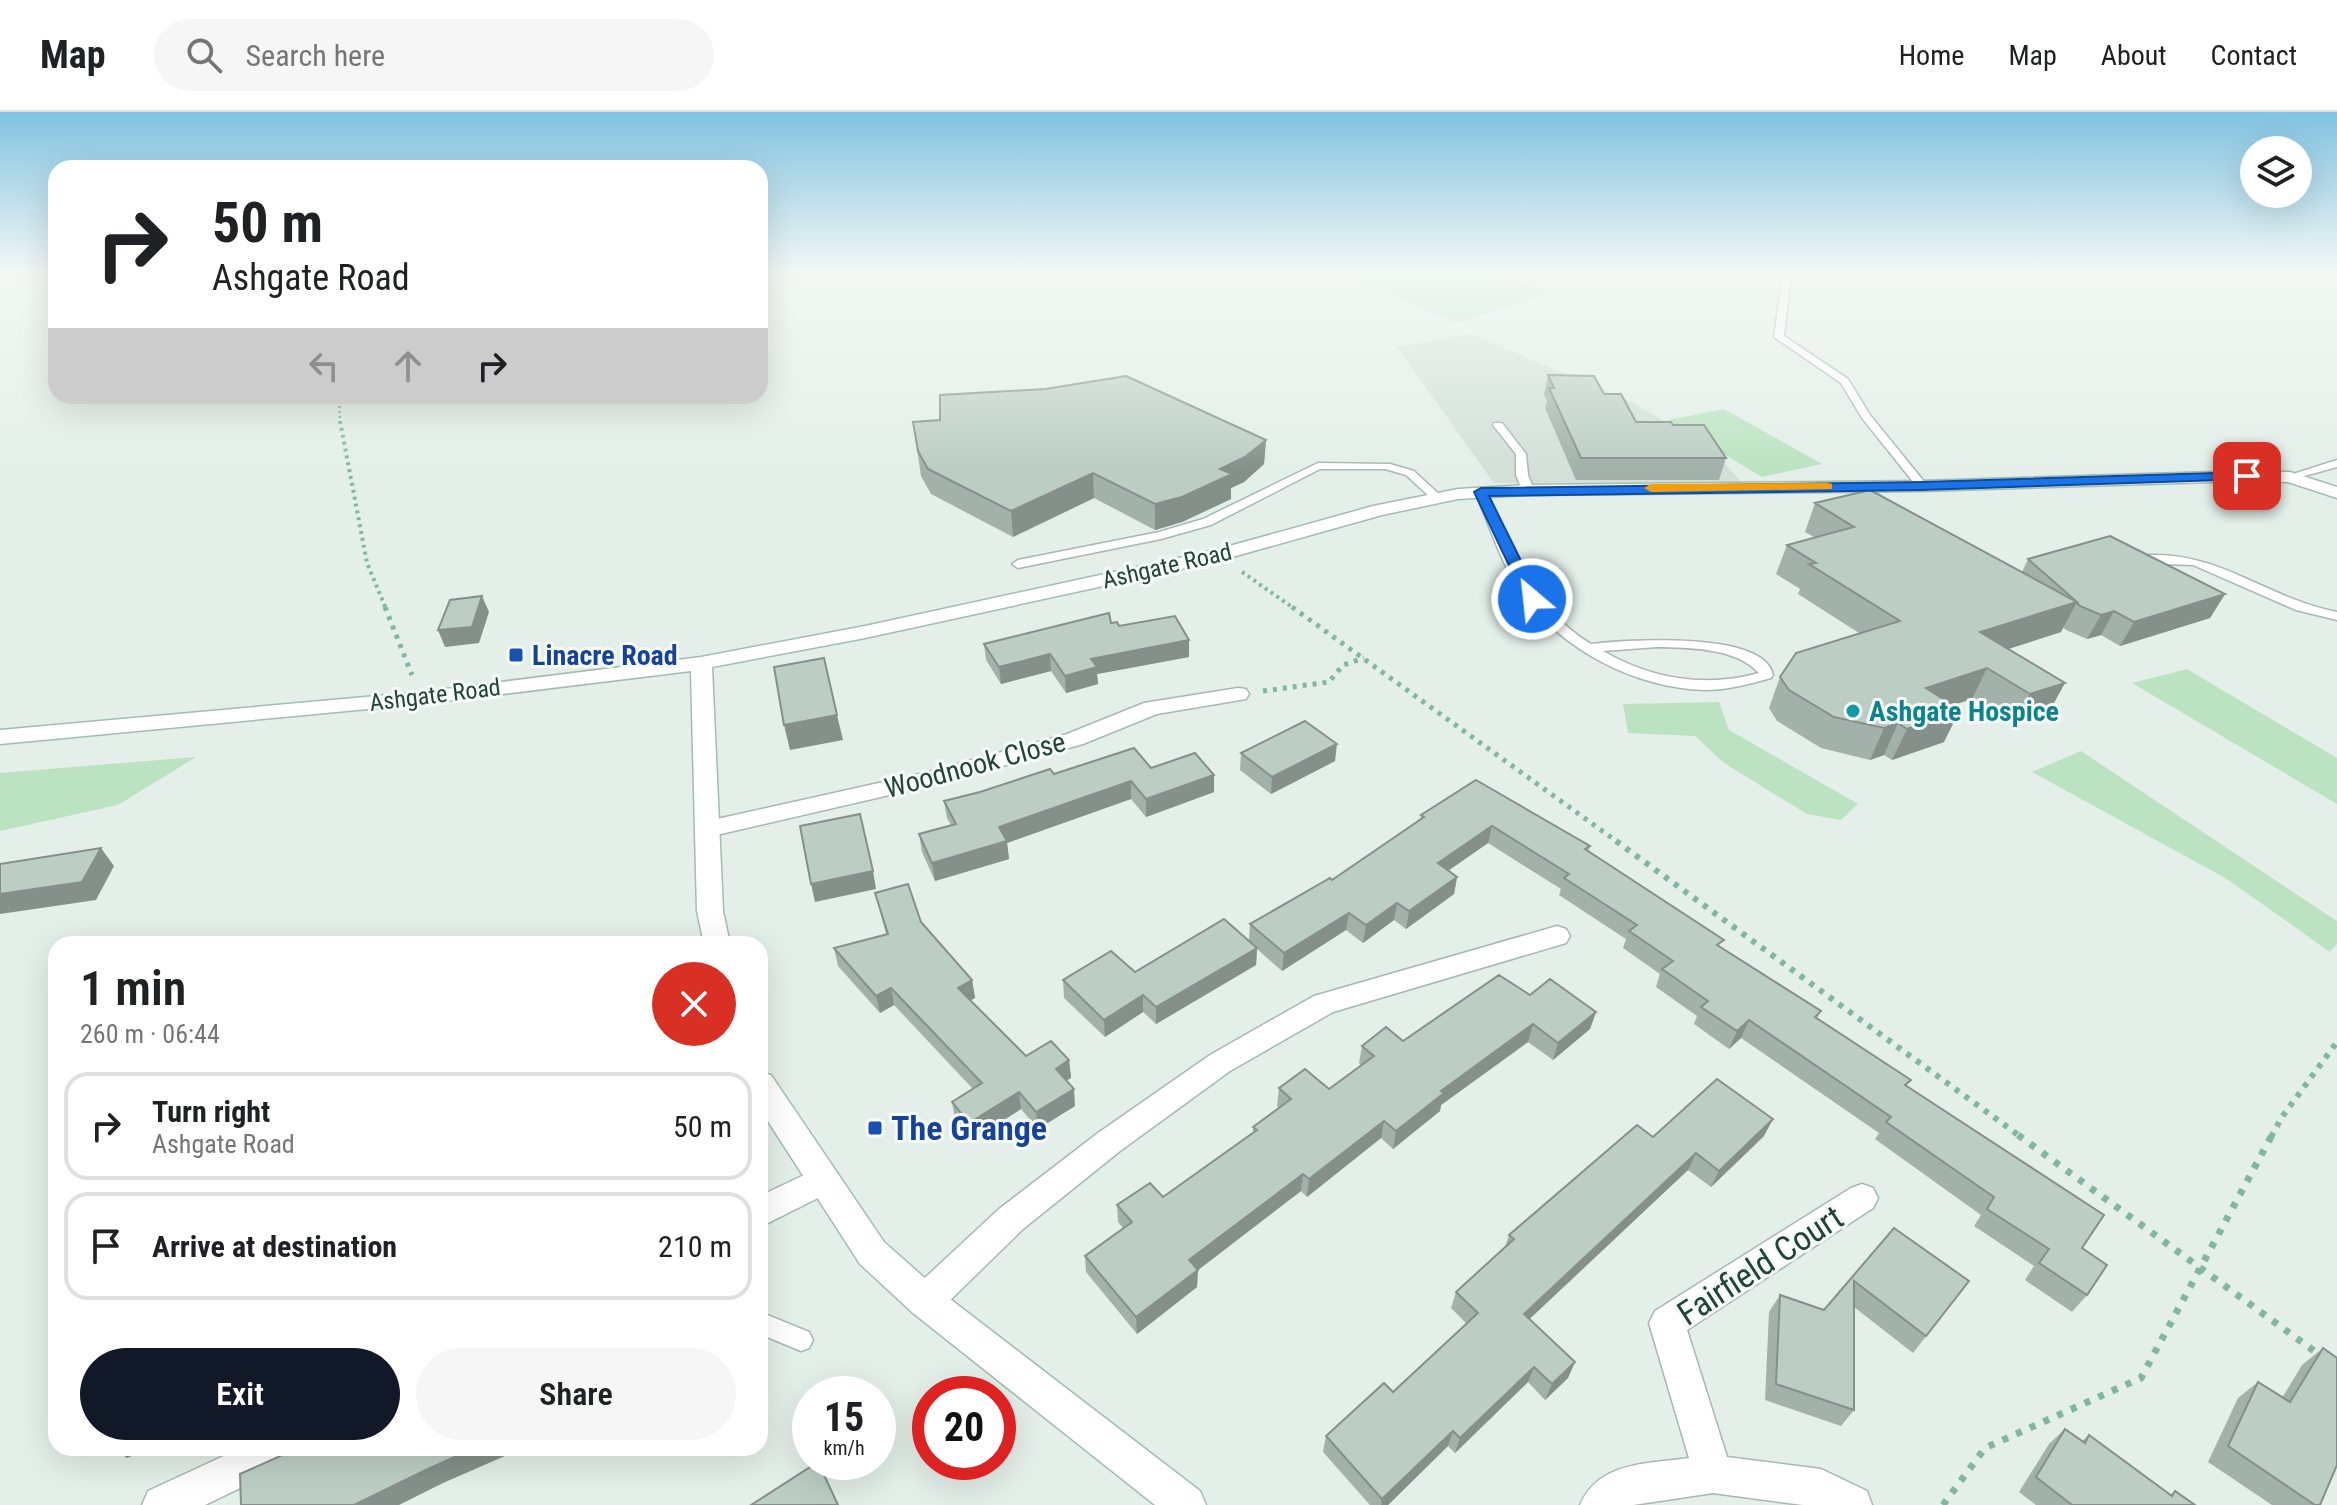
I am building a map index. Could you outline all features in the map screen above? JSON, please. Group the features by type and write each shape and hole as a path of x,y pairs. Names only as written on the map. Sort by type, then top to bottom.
{"street":[{"name":"Ashgate Road","path":"0,737 421,698 701,663 865,632 1218,555 1436,497 1481,492 2290,477 2337,493"},
{"path":"701,663 710,911 715,936"},
{"name":"Woodnook Close","path":"708,829 929,779 1075,739 1152,708 1238,694"},
{"path":"925,1301 1011,1219 1109,1142 1220,1063 1324,1004 1557,936"},
{"path":"768,1096 872,1253 925,1301 1186,1505"},
{"path":"768,1208 823,1180"},
{"name":"Fairfield Court","path":"1713,1474 1667,1323 1862,1198"},
{"path":"162,1505 266,1456"},
{"path":"1600,1505 1617,1488 1713,1474 1821,1488 1853,1505"}],"lane":[{"path":"1782,339 1845,381 1866,416 1922,486"},
{"path":"1498,425 1521,454 1522,475 1528,490"},
{"path":"1018,564 1161,535 1207,522 1318,466 1358,463 1386,466 1410,473 1436,497"},
{"path":"2290,477 2337,463"},
{"path":"1481,492 1532,599 1591,648 1633,672 1662,681 1689,685 1725,683 1766,675 1765,669 1758,663 1743,657 1684,643 1591,648"},
{"path":"2131,559 2165,557 2194,562 2276,598 2337,616"},
{"path":"768,1326 801,1340"}],"path":[{"path":"339,404 340,433 367,563 421,698"},
{"path":"1218,555 1364,657 2325,1358"},
{"path":"1238,694 1329,682 1343,665 1364,657"},
{"path":"1943,1505 1985,1448 2141,1378 2282,1117 2337,1042"}],"shaded area":[{"path":"1443,339 1483,339 1632,402 1716,453 1742,483 1494,483 1397,347"}],"green space":[{"path":"1724,409 1822,464 1762,477 1668,420"},
{"path":"2187,669 2337,758 2337,804 2132,683"},
{"path":"1719,702 1729,730 1858,804 1841,820 1807,814 1724,763 1695,736 1628,733 1623,704"},
{"path":"2081,751 2337,921 2337,944 2330,952 2227,879 2032,772"},
{"path":"196,757 118,805 0,831 0,773"}],"building":[{"path":"1548,375 1594,376 1604,394 1621,394 1636,422 1704,425 1726,458 1581,458 1549,388 1554,388"},
{"path":"1126,376 1266,440 1245,457 1220,469 1232,474 1182,497 1155,504 1093,473 1011,511 928,469 918,451 913,422 940,420 940,395 1045,389"},
{"path":"1870,490 2077,602 1980,632 2065,683 2030,694 1987,668 1926,688 1960,710 1907,729 1898,723 1884,728 1834,717 1789,690 1780,677 1796,653 1900,621 1809,564 1816,563 1787,545 1854,527 1815,503"},
{"path":"2110,536 2225,594 2134,622 2114,611 2101,615 2080,606 2028,559"},
{"path":"482,596 472,627 438,630 450,600"},
{"path":"1109,613 1111,623 1117,622 1119,626 1175,616 1189,640 1091,659 1097,667 1065,676 1050,654 999,667 984,644"},
{"path":"824,658 837,715 784,725 774,667"},
{"path":"1305,721 1337,744 1272,777 1241,753"},
{"path":"1134,748 1151,768 1195,753 1214,775 1146,799 1131,781 999,827 1007,841 932,863 919,834 956,824 944,801 1050,769 1054,774"},
{"path":"1476,780 1590,846 1585,849 1724,940 1717,945 1821,1011 1815,1017 1911,1080 1905,1085 2104,1215 2082,1248 2107,1265 2087,1295 2039,1263 2049,1249 1987,1209 1994,1197 1886,1122 1891,1117 1749,1020 1737,1031 1701,1007 1708,1001 1662,969 1673,961 1629,931 1637,925 1564,878 1569,874 1492,826 1438,863 1457,877 1409,911 1397,903 1366,925 1349,913 1284,953 1250,924 1330,878 1332,880 1424,817 1421,815"},
{"path":"860,814 873,871 811,884 800,826"},
{"path":"101,848 82,882 0,894 0,864"},
{"path":"908,884 921,922 972,980 958,988 1026,1056 1051,1041 1069,1060 1056,1069 1074,1089 1036,1112 1019,1092 969,1123 952,1102 982,1083 891,988 876,996 834,948 888,934 875,893"},
{"path":"1224,919 1257,948 1156,1007 1143,995 1104,1020 1063,980 1111,951 1135,972"},
{"path":"1499,975 1530,995 1550,979 1596,1012 1558,1043 1533,1024 1441,1091 1444,1093 1396,1131 1384,1121 1309,1179 1303,1174 1189,1260 1198,1270 1136,1317 1085,1256 1132,1222 1117,1205 1150,1183 1163,1197 1257,1130 1253,1127 1291,1099 1279,1088 1305,1069 1329,1089 1374,1056 1362,1046 1386,1027 1403,1041"},
{"path":"1717,1079 1773,1119 1719,1171 1696,1153 1524,1314 1575,1362 1552,1384 1534,1367 1460,1438 1453,1431 1382,1499 1326,1436 1384,1383 1393,1392 1478,1313 1456,1292 1514,1239 1509,1235 1637,1125 1653,1137"},
{"path":"1894,1228 1969,1281 1926,1336 1854,1281 1854,1410 1776,1384 1780,1295 1824,1310"},
{"path":"2323,1348 2337,1358 2337,1465 2320,1505 2315,1505 2228,1446 2258,1382 2290,1402"},
{"path":"2065,1429 2085,1443 2089,1435 2172,1496 2175,1491 2195,1505 2072,1505 2036,1477"},
{"path":"280,1456 457,1456 354,1505 241,1505 240,1474"},
{"path":"792,1479 826,1480 838,1505 751,1505"}],"slow traffic":[{"path":"1651,488 1828,487"}],"place":[{"name":"Linacre Road","path":"516,655"},
{"name":"Ashgate Hospice","path":"1853,711"},
{"name":"The Grange","path":"875,1128"}],"route":[{"path":"1532,599 1481,492 1922,486 2247,476"}]}
